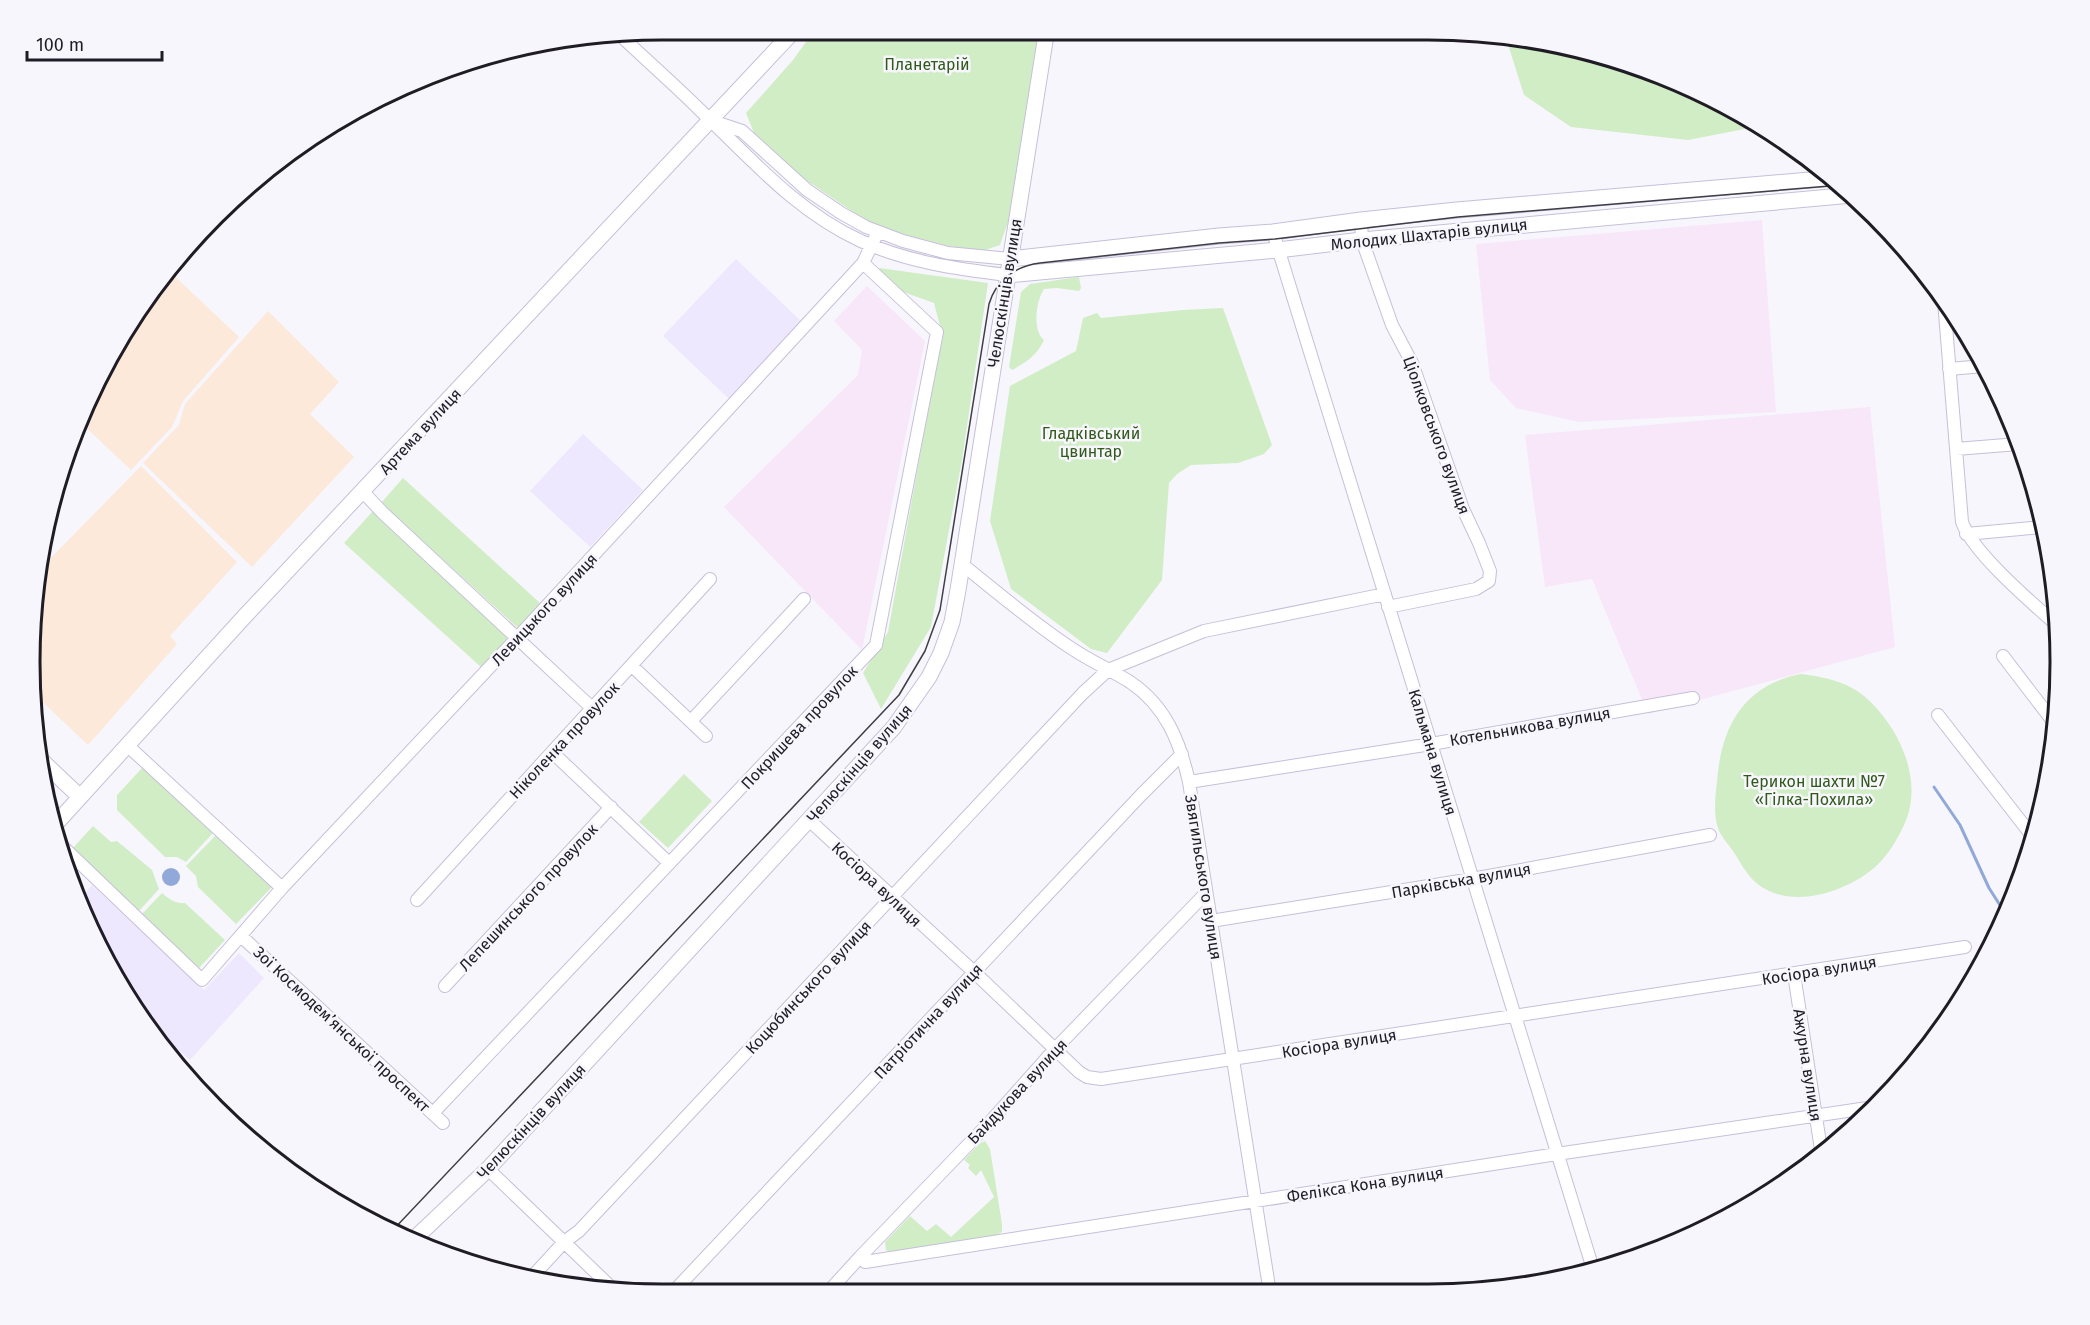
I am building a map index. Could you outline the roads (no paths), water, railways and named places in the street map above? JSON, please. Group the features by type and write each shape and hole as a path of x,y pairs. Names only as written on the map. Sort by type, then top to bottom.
{"main road":[{"name":"Артема вулиця","path":"61,818 238,625 785,40"},
{"name":"Челюскінців вулиця","path":"419,1235 488,1169 809,820 894,727 930,677 952,622 963,565 1045,40"},
{"name":"Молодих Шахтарів вулиця","path":"1010,259 1467,209 1819,179"},
{"name":"Молодих Шахтарів вулиця","path":"1007,275 1839,196"},
{"path":"50,768 80,797"}],"street":[{"path":"627,42 800,204 846,233 872,246 930,264 1007,275"},
{"path":"711,121 742,131 807,190 841,213 878,232 948,253 1010,259"},
{"name":"Ціолковського вулиця","path":"1361,220 1362,240 1392,325 1412,363 1463,509 1490,571 1489,581 1476,589 1389,607"},
{"name":"Левицького вулиця","path":"72,855 202,980 282,888 518,638 863,263 878,232"},
{"name":"Кальмана вулиця","path":"1273,232 1591,1262"},
{"name":"Покришева провулок","path":"433,1113 876,645 937,332 863,263"},
{"path":"1945,317 1962,522 1966,534 1981,552 2047,616"},
{"path":"1949,369 1974,367"},
{"path":"1956,449 2009,445"},
{"path":"363,492 592,708"},
{"path":"1966,534 2035,528"},
{"name":"Звягильського вулиця","path":"963,565 1072,649 1131,683 1146,695 1175,733 1189,782 1269,1284"},
{"name":"Ніколенка провулок","path":"417,900 710,579"},
{"path":"1108,670 1204,631 1384,594"},
{"path":"691,721 804,599"},
{"path":"2003,656 2047,714"},
{"path":"632,666 706,736"},
{"name":"Коцюбинського вулиця","path":"537,1272 564,1242 579,1231 1083,693 1108,670"},
{"name":"Котельникова вулиця","path":"1189,782 1431,744 1693,698"},
{"path":"1938,715 2026,828"},
{"path":"128,746 282,888"},
{"path":"552,752 669,863"},
{"name":"Патріотична вулиця","path":"681,1284 1182,754"},
{"name":"Лепешинського провулок","path":"445,986 611,807"},
{"name":"Косіора вулиця","path":"809,820 1080,1072 1087,1077 1101,1079 1965,947"},
{"name":"Парківська вулиця","path":"1211,921 1472,879 1710,835"},
{"name":"Байдукова вулиця","path":"835,1284 991,1121 1055,1049 1206,893"},
{"name":"Зої Космодем’янської проспект","path":"241,936 443,1123"},
{"name":"Ажурна вулиця","path":"1794,974 1820,1144"},
{"name":"Фелікса Кона вулиця","path":"860,1257 865,1262 1860,1109"},
{"path":"488,1169 605,1281"}],"water":[{"path":"171,868 179,873 180,877 175,885 171,886 163,881 162,877 167,869"}],"waterway":[{"path":"1934,787 1960,825 1989,888 2000,905"}],"tram line":[{"path":"398,1225 899,695 925,651 940,610 989,304 992,295 1008,276 1023,267 1040,263 1219,243 1275,239 1458,217 1827,186"}],"park label":[{"name":"Планетарій","path":"927,64"},
{"name":"Гладківський цвинтар","path":"1091,442"},
{"name":"Терикон шахти №7 «Гілка-Похила»","path":"1814,790"}]}
